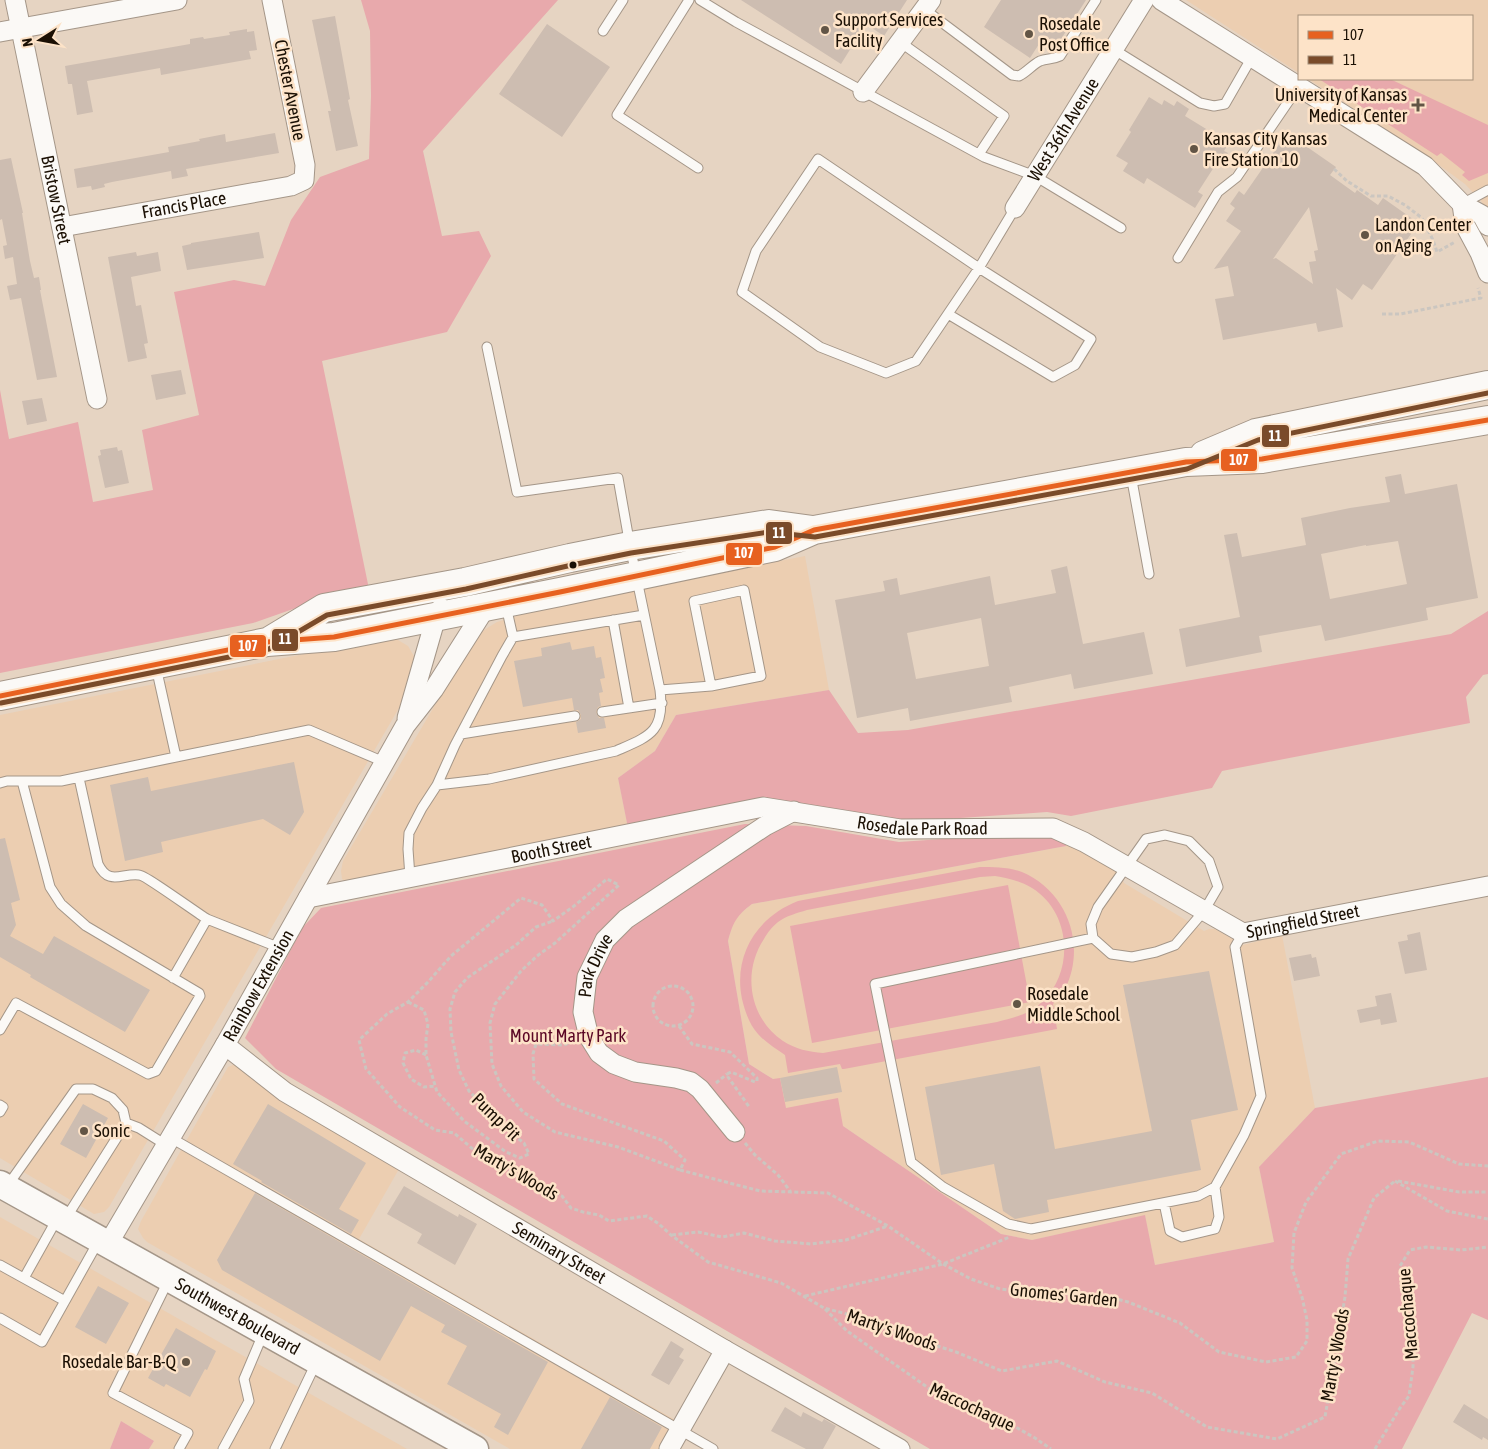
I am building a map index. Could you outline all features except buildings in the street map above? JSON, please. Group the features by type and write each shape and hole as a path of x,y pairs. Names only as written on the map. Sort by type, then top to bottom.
{"main road":[{"path":"1186,462 1256,433 1488,385"},
{"path":"0,696 267,642 334,637 496,605 775,547 814,530 1186,462 1262,459 1488,420"},
{"path":"267,642 324,608 465,582 630,546 769,524 814,530"},
{"name":"Southwest Boulevard","path":"3,1186 475,1449"}],"street":[{"name":"Bristow Street","path":"15,0 97,399"},
{"path":"0,32 177,0"},
{"name":"Chester Avenue","path":"272,0 305,165 304,180"},
{"name":"West 36th Avenue","path":"1016,208 1144,0"},
{"path":"1161,0 1425,166 1462,204 1482,215 1488,226"},
{"path":"863,92 928,4"},
{"name":"Francis Place","path":"62,227 291,186 304,180"},
{"path":"1462,204 1465,225 1480,253 1482,277"},
{"name":"Rainbow Extension","path":"404,726 436,617 444,604 465,582"},
{"name":"Rainbow Extension","path":"104,1242 168,1141 225,1045 404,726 496,605"},
{"name":"Booth Street","path":"308,898 763,807 794,811"},
{"name":"Rosedale Park Road","path":"794,811 900,829 1053,828"},
{"name":"Park Drive","path":"735,1132 700,1088 691,1082 635,1072 614,1064 599,1053 589,1037 583,1012 587,977 605,940 626,919 765,826 794,811"},
{"name":"Springfield Street","path":"1053,828 1084,842 1242,933 1488,886"},
{"name":"Seminary Street","path":"225,1045 284,1092 725,1350 900,1449"},
{"path":"668,1449 725,1350"}],"lane":[{"path":"604,31 623,0"},
{"path":"689,0 617,115 698,168"},
{"path":"700,0 736,22 979,154 1035,176 1121,228"},
{"path":"928,4 1012,75 1019,76 1039,62 1047,59 1053,60 1060,56 1096,0"},
{"path":"900,42 1004,116 979,154"},
{"path":"1113,49 1200,103 1214,106 1225,104 1252,57"},
{"path":"1178,258 1218,192 1237,177 1299,86"},
{"path":"948,314 1053,377 1075,365 1091,340 979,268 818,159 756,251 742,292 820,347 886,373 916,361 979,268 1016,208"},
{"path":"1462,204 1488,190"},
{"path":"436,785 490,779 616,751 636,743 654,731 660,716 662,703 618,478 517,492 487,347"},
{"path":"1131,472 1149,574"},
{"path":"660,690 711,686 762,676 744,590 694,601 711,686"},
{"path":"496,605 513,637"},
{"path":"513,637 644,614"},
{"path":"613,620 629,708"},
{"path":"410,877 409,833 513,637"},
{"path":"155,664 176,757"},
{"path":"602,712 662,703"},
{"path":"461,734 575,716"},
{"path":"0,783 6,781 61,781 309,730 384,762"},
{"path":"78,778 101,871 113,878 140,875 207,919 280,948"},
{"path":"0,1030 16,1003 148,1074 156,1071 200,996 199,993 86,926 61,904 50,887 22,781"},
{"path":"1165,836 1189,841 1210,861 1218,887 1204,911 1175,945 1156,952 1132,957 1111,954 1093,938 1092,924 1098,907 1146,840 1165,836"},
{"path":"173,978 207,919"},
{"path":"1093,938 875,984 911,1162 943,1187 1008,1224 1031,1228 1198,1196 1215,1187 1244,1134 1261,1096 1235,947 1242,933"},
{"path":"3,1186 76,1089 93,1089 112,1098 123,1110 126,1123 61,1218 24,1278"},
{"path":"0,1105 3,1107 0,1112"},
{"path":"126,1123 168,1141 713,1449"},
{"path":"1164,1203 1170,1231 1182,1236 1216,1228 1220,1217 1215,1187"},
{"path":"0,1318 42,1342 65,1301 104,1242"},
{"path":"0,1265 65,1301"},
{"path":"169,1278 113,1393 188,1433 179,1449"},
{"path":"224,1449 249,1401 244,1379 265,1332"},
{"path":"275,1449 317,1361"}],"path":[{"path":"1334,169 1347,181 1371,196 1388,196 1405,204 1422,218 1437,252 1461,239"},
{"path":"1382,314 1400,314 1482,298 1482,277"},
{"path":"553,920 574,906 607,879 619,885 521,971 495,1004 490,1023 492,1064 500,1086 523,1112 555,1132 618,1147 680,1170 685,1160 664,1141 562,1104 534,1079 533,1054 536,1044 564,1045 589,1037"},
{"name":"Marty's Woods","path":"553,920 542,906 521,898 451,956 408,1002 387,1014 359,1040 366,1069 400,1107 434,1130 454,1133 481,1156 515,1175 562,1196 571,1208 599,1215 610,1221 646,1216 708,1262 781,1283 824,1308 858,1317 897,1333 956,1352 1002,1371 1057,1361 1105,1382 1152,1393 1207,1428 1277,1439 1325,1417 1345,1297 1348,1259 1374,1198 1395,1181"},
{"name":"Pump Pit","path":"408,1002 424,1010 428,1024 426,1055 437,1092 464,1121 506,1152 520,1158 529,1154 524,1143 508,1131 469,1091 458,1070 451,1032 450,1009 455,992 467,978 516,945 536,927 553,920"},
{"path":"667,986 676,986 691,996 692,1014 687,1021 679,1026 661,1023 655,1016 653,1008 654,999 659,991 667,986"},
{"path":"679,1026 692,1044 730,1052 757,1078 755,1082 731,1072 727,1074 750,1108"},
{"path":"426,1055 416,1050 405,1052 403,1063 411,1079 424,1086 435,1086"},
{"path":"735,1132 755,1155 778,1175 790,1192"},
{"name":"Gnomes' Garden","path":"680,1170 760,1191 828,1193 888,1226 943,1264 971,1278 1000,1289 1034,1293 1106,1296 1128,1302 1180,1323 1219,1352 1266,1362 1296,1357 1307,1341 1308,1320 1292,1268 1294,1233 1306,1202 1341,1154 1378,1141 1410,1142 1459,1164 1488,1166"},
{"path":"1395,1181 1459,1192 1488,1192"},
{"path":"1395,1181 1447,1211 1488,1219"},
{"path":"671,1235 698,1232 722,1237 744,1233 775,1241 811,1244 846,1240 888,1226"},
{"path":"804,1297 943,1264 1031,1228"},
{"name":"Maccochaque","path":"1375,1449 1409,1396 1413,1367 1413,1324 1400,1266 1410,1250 1426,1247 1460,1250 1488,1247"},
{"name":"Maccochaque","path":"824,1308 848,1331 940,1396 970,1405 1005,1421 1051,1449"}],"shaded area":[{"name":"University of Kansas Medical Center","path":"1186,0 1488,0 1488,211 1465,184 1428,157 1310,80 1473,80 1473,15 1298,15 1298,72"},
{"path":"805,556 829,690 676,715 655,751 618,778 628,828 350,884 342,879 343,861 471,644 484,630 497,622 520,615 627,591"},
{"path":"384,638 398,640 408,646 415,658 410,689 109,1207 104,1212 94,1214 0,1158 0,715"},
{"name":"Rosedale Middle School","path":"1065,839 1120,872 1124,883 1204,931 1215,929 1243,945 1282,935 1315,1108 1259,1167 1274,1242 1155,1265 1145,1216 1032,1240 1001,1234 843,1126 786,1108 773,1079 749,1064 728,941 733,923 752,904 1066,846"},
{"path":"235,1064 399,1169 359,1239 677,1421 661,1449 510,1449 147,1242 138,1229 141,1221 228,1067"},
{"path":"0,1217 407,1449 149,1449 154,1441 121,1421 110,1449 0,1449"}],"green space":[{"path":"361,0 558,0 423,151 442,236 479,231 491,256 447,332 322,361 369,589 313,602 253,623 0,673 0,390 9,439 78,422 93,502 153,490 142,430 199,415 174,292 234,280 265,286 291,220 320,177 369,159 371,96 370,31"},
{"path":"1321,80 1392,80 1488,125 1488,173 1469,181 1462,175 1465,172 1441,153 1437,156"},
{"path":"1488,611 1488,674 1483,675 1466,697 1470,723 1222,771 1212,788 1071,816 1047,812 931,820 889,819 789,803 628,828 618,778 655,751 676,715 829,690 858,733 908,730 1451,634"},
{"name":"Mount Marty Park","path":"745,824 806,826 899,842 1028,833 1065,839 1066,846 752,904 736,920 728,941 749,1064 773,1079 780,1078 786,1108 838,1098 843,1126 1001,1234 1032,1240 1145,1215 1155,1265 1274,1242 1259,1167 1315,1108 1488,1077 1488,1320 1472,1313 1402,1449 930,1449 276,1069 245,1038 302,928 321,908"},
{"path":"980,867 1007,868 1022,872 1038,881 1051,892 1069,921 1073,938 1074,955 1071,972 1065,989 1053,1004 1057,1029 844,1069 842,1069 840,1064 788,1073 785,1055 761,1037 750,1022 742,999 740,983 741,967 745,953 760,927 783,908 798,901","holes":["995,876 1014,880 1032,888 1045,899 1055,912 1061,926 1064,942 1064,959 1060,974 1053,989 1032,1010 997,1022 823,1053 802,1050 788,1044 772,1031 763,1020 752,994 753,966 757,952 765,937 781,920 807,910 980,877"]},
{"path":"1008,885 1030,1002 812,1043 790,926"},
{"path":"121,1421 154,1441 149,1449 110,1449"}],"transit line":[{"name":"11","path":"1,703 269,649 327,615 466,589 631,553 769,532 815,537 1187,469 1258,440 1488,393"},
{"name":"107","path":"0,696 267,642 334,637 560,592 775,547 814,530 1186,462 1262,459 1488,420"}],"place":[{"name":"Support Services Facility","path":"825,30"},
{"name":"Rosedale Post Office","path":"1029,34"},
{"name":"University of Kansas Medical Center","path":"1418,105"},
{"name":"Kansas City Kansas Fire Station 10","path":"1194,149"},
{"name":"Landon Center on Aging","path":"1365,235"},
{"name":"Rosedale Middle School","path":"1017,1004"},
{"name":"Sonic","path":"84,1131"},
{"name":"Rosedale Bar-B-Q","path":"186,1362"}]}
